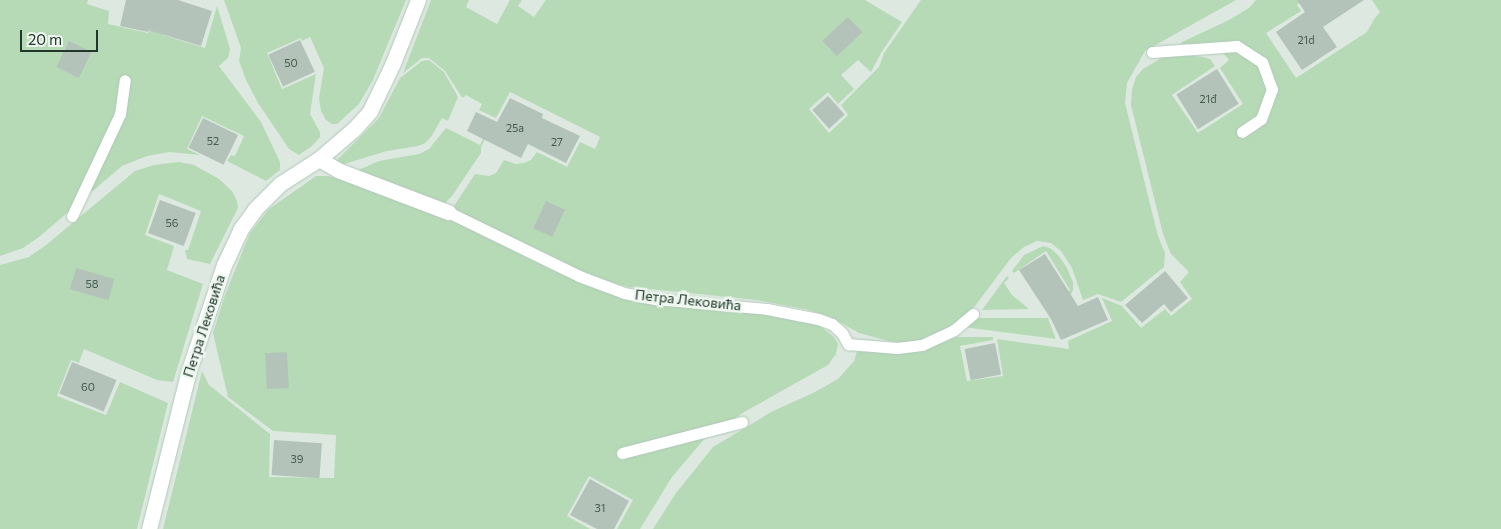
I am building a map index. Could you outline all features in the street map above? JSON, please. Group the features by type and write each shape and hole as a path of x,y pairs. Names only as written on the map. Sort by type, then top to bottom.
{"street":[{"name":"Петра Лековића","path":"149,529 189,370 224,265 240,230 255,209 280,184 319,159 354,129 370,111 390,71 418,0"},
{"name":"Петра Лековића","path":"319,159 340,171 448,212"}],"lane":[{"path":"1152,52 1237,46 1262,62 1272,89 1261,119 1242,132"},
{"path":"72,216 120,114 125,80"},
{"name":"Петра Лековића","path":"448,212 579,276 624,293 656,299 767,309 818,319 832,324 842,333 848,344 897,348 922,345 954,330 973,314"},
{"path":"622,453 742,422"}],"green space":[{"path":"0,0 88,0 87,4 109,11 108,24 148,33 152,16 173,0 163,35 205,48 217,6 230,49 228,58 219,66 261,122 280,162 280,170 266,181 227,161 231,155 235,156 244,136 202,116 187,149 200,155 169,152 147,156 122,166 39,237 23,248 0,256"},
{"path":"224,0 406,0 373,80 359,104 337,124 332,124 326,120 321,111 319,98 324,68 310,37 302,41 301,38 267,53 282,89 316,74 310,114 320,132 320,137 312,146 299,155 289,149 258,103 246,80 239,61 241,48"},
{"path":"431,0 469,0 466,7 497,24 510,0 522,0 518,6 534,17 546,0 865,0 902,22 881,53 871,72 858,60 841,75 854,89 838,104 828,92 809,109 829,133 848,115 841,105 879,67 884,53 921,0 1236,0 1145,51 1127,83 1125,103 1158,236 1165,253 1164,267 1121,302 1098,294 1083,300 1072,268 1061,251 1051,243 1037,241 1024,247 1011,258 975,306 952,325 934,336 910,343 889,341 859,333 829,316 805,309 757,300 629,287 608,282 582,272 454,210 454,206 475,174 489,176 496,173 504,160 516,164 524,163 531,160 537,152 567,167 580,142 595,149 600,137 510,92 496,118 479,110 482,104 466,95 463,98 445,71 429,58 422,58 403,73"},
{"path":"1256,0 1303,0 1297,5 1301,11 1266,33 1296,78 1367,32 1380,12 1372,0 1501,0 1501,529 653,529 676,493 713,447 773,411 813,393 838,379 854,361 858,348 887,352 911,352 957,337 993,337 993,340 960,346 967,381 1003,376 997,339 1069,349 1068,341 1112,321 1102,298 1122,306 1141,328 1165,309 1171,316 1192,299 1180,282 1189,272 1171,254 1163,234 1131,105 1132,89 1136,77 1143,69 1170,53 1203,57 1210,59 1215,66 1172,95 1198,133 1243,104 1220,68 1229,60 1223,53 1180,43 1227,21 1249,8"},
{"path":"429,60 444,72 458,97 448,121 442,118 431,137 425,143 418,146 387,151 341,165 335,162 379,118 400,78 422,61"},
{"path":"490,126 481,147 481,153 452,196 444,204 354,172 379,161 419,154 429,149 446,128 480,145"},
{"path":"179,162 194,165 219,179 232,191 238,208 210,264 187,259 185,250 188,250 201,211 159,194 145,235 174,246 167,270 203,284 173,382 157,380 84,349 79,363 71,360 57,396 106,415 120,382 168,403 137,529 0,529 0,265 29,257 135,171 154,165"},
{"path":"316,176 328,176 356,183 419,207 461,225 558,273 620,297 662,305 761,313 810,322 820,326 834,337 838,344 836,354 828,365 746,411 705,438 672,477 640,529 617,529 633,500 589,476 567,516 590,529 163,529 202,371 209,385 270,434 269,477 334,478 336,435 273,431 228,397 213,333 225,295 250,233 269,209"},
{"path":"1043,246 1050,248 1059,256 1067,268 1073,282 1073,290 1070,296 1055,301 1070,290 1046,251 1014,273 1012,271 1024,255"},
{"path":"1007,276 1009,278 1004,283 1012,295 1029,309 982,310"},
{"path":"975,318 1048,318 1056,339 963,327"}],"building":[{"path":"126,0 178,0 212,11 201,46 148,30 148,32 120,26"},
{"path":"1297,0 1364,0 1323,27 1337,47 1302,70 1276,32 1305,12"},
{"path":"848,17 862,32 837,56 822,41"},
{"path":"300,40 315,72 283,87 268,55"},
{"path":"69,41 91,52 79,78 56,67"},
{"path":"1217,69 1239,104 1198,129 1176,94"},
{"path":"828,96 845,115 829,129 812,110"},
{"path":"510,98 543,114 542,118 580,136 566,163 528,144 521,158 467,131 476,112 497,122"},
{"path":"203,118 238,135 224,165 189,148"},
{"path":"160,200 196,213 184,246 148,233"},
{"path":"546,201 565,210 552,237 533,228"},
{"path":"1045,254 1078,306 1098,297 1108,320 1061,340 1051,319 1019,270"},
{"path":"76,268 114,279 108,300 70,289"},
{"path":"1165,271 1188,298 1171,312 1164,304 1142,323 1125,305"},
{"path":"995,343 1001,374 971,380 965,349"},
{"path":"287,352 289,388 267,389 265,353"},
{"path":"72,362 117,380 104,412 59,394"},
{"path":"274,440 322,443 319,478 272,475"},
{"path":"590,479 629,501 614,529 597,529 570,515"}]}
